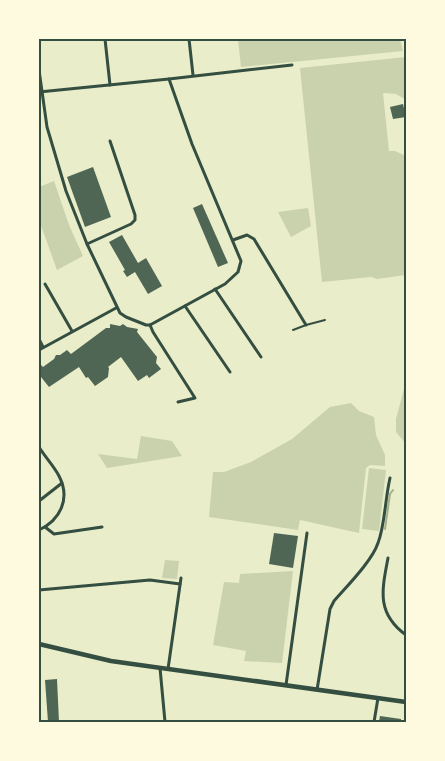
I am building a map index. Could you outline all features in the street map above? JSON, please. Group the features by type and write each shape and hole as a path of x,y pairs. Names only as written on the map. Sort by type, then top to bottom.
{"street":[{"path":"105,39 110,85"},
{"path":"189,39 193,75"},
{"path":"40,92 292,65"},
{"path":"39,70 40,92 51,146 87,244 116,308 126,318 150,325 233,277 238,272 240,261 192,144 169,79"},
{"path":"87,244 132,224 135,220 135,215 110,141"},
{"path":"233,240 247,236 254,239 306,325"},
{"path":"45,284 72,331"},
{"path":"215,289 261,357"},
{"path":"185,306 230,372"},
{"path":"39,350 116,308"},
{"path":"150,325 152,332 195,398 178,402"},
{"path":"39,338 44,347"},
{"path":"39,448 59,475 64,495 61,510 56,518 39,530"},
{"path":"317,690 330,609 334,601 377,546 390,478"},
{"path":"39,500 62,483"},
{"path":"45,527 54,534 102,527"},
{"path":"286,685 307,533"},
{"path":"388,558 382,590 383,603 386,612 395,626 406,635"},
{"path":"168,669 181,578"},
{"path":"39,590 150,580 180,584"},
{"path":"39,644 104,660 406,702"},
{"path":"160,668 165,722"},
{"path":"374,722 378,698"}],"lane":[{"path":"293,330 325,320"}],"green space":[{"path":"238,39 400,39 403,51 241,67"},
{"path":"406,57 406,100 396,94 383,93 389,151 395,151 406,156 406,275 377,279 371,277 322,282 300,68"},
{"path":"54,181 69,225 83,256 57,270 39,220 39,187"},
{"path":"308,208 311,226 291,237 278,212"},
{"path":"406,381 406,444 396,432 396,419"},
{"path":"351,403 359,411 374,417 376,435 385,455 385,466 370,465 366,468 359,533 300,520 298,530 209,517 213,472 224,472 251,462 292,439 330,407"},
{"path":"141,436 172,441 182,456 107,468 98,454 137,459"},
{"path":"369,468 386,470 379,531 362,529"},
{"path":"165,560 179,561 177,579 162,578"},
{"path":"293,571 282,663 244,661 246,651 213,645 224,582 239,583 240,574"}],"building":[{"path":"403,104 406,117 393,119 390,107"},
{"path":"93,167 111,217 85,227 67,177"},
{"path":"202,204 228,263 218,267 193,208"},
{"path":"122,235 138,263 146,258 162,286 148,294 135,272 127,277 109,242"},
{"path":"110,324 120,326 123,324 127,327 138,329 137,332 157,357 156,363 161,369 149,378 147,375 138,381 121,357 108,367 108,377 95,386 88,377 86,378 79,367 49,387 41,377 39,379 39,367 41,365 43,367 54,359 56,355 60,355 67,350 71,354 106,328 110,328"},
{"path":"274,533 298,536 293,568 269,564"},
{"path":"57,679 59,722 48,722 45,680"},
{"path":"380,716 401,719 401,722 379,722"}],"waterway":[{"path":"385,529 390,494 393,490"}]}
